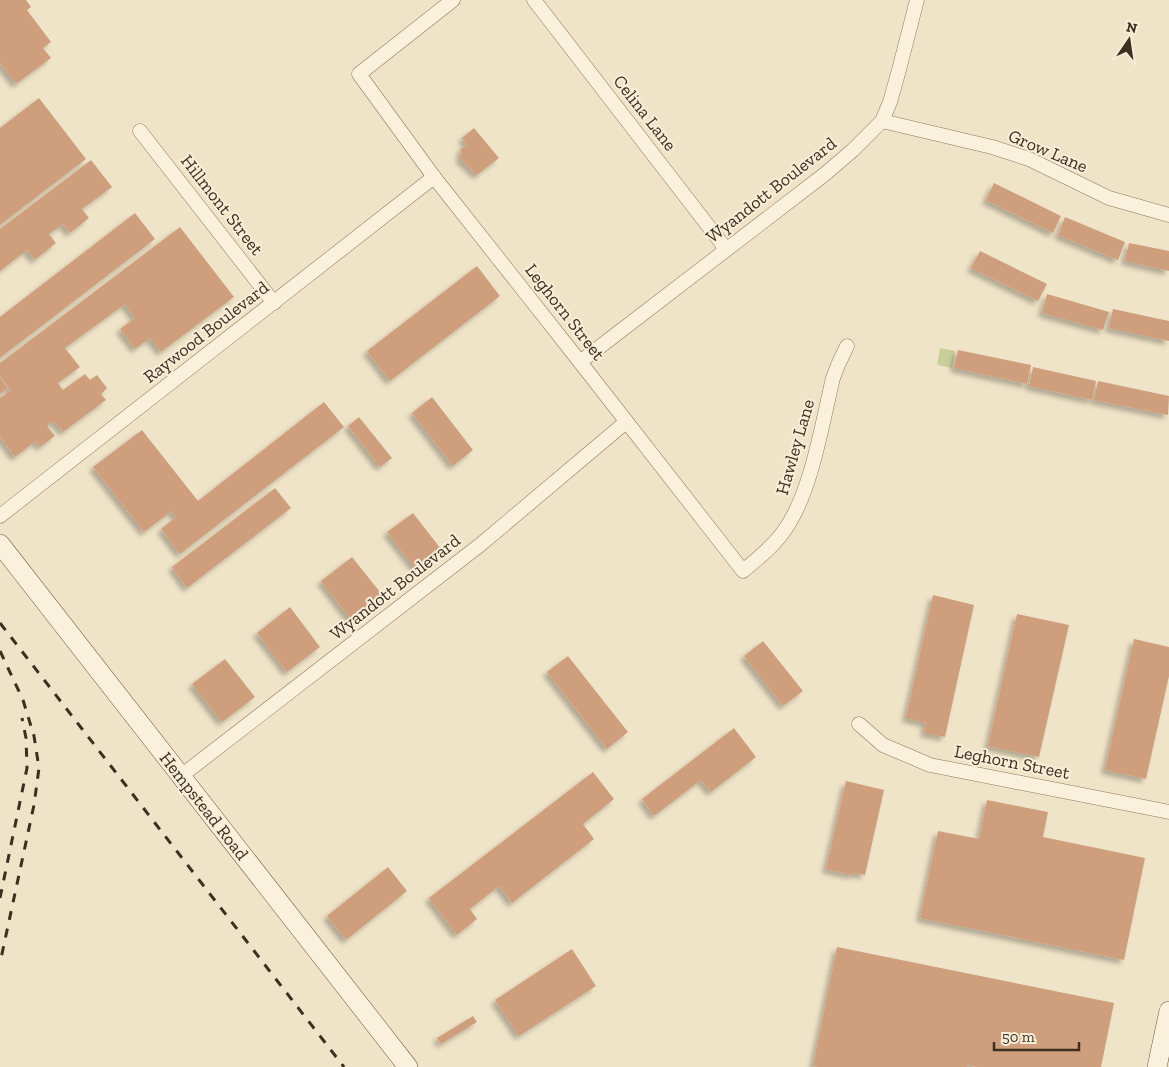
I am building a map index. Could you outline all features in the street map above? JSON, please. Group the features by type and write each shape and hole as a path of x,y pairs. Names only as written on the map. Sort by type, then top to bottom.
{"main road":[{"name":"Hempstead Road","path":"0,544 408,1067"},
{"path":"1161,1061 1169,1011"}],"street":[{"name":"Leghorn Street","path":"453,0 359,74 434,177 743,572"},
{"name":"Celina Lane","path":"534,0 726,249"},
{"name":"Wyandott Boulevard","path":"580,362 825,174 882,121 890,102 917,0"},
{"name":"Grow Lane","path":"882,121 992,147 1029,159 1109,198 1169,215"},
{"name":"Hillmont Street","path":"140,131 274,303"},
{"name":"Raywood Boulevard","path":"0,516 434,177"},
{"name":"Hawley Lane","path":"743,572 774,544 794,515 807,482 833,378 847,346"},
{"name":"Wyandott Boulevard","path":"181,776 480,545 626,422"},
{"name":"Leghorn Street","path":"859,724 883,745 930,765 1169,812"}],"green space":[{"path":"940,348 955,351 952,368 937,365"}],"building":[{"path":"0,0 26,0 31,7 27,10 51,42 43,48 51,58 16,84 0,63"},
{"path":"39,98 86,159 0,225 0,128"},
{"path":"474,128 499,158 477,175 459,158 462,154 460,150 467,145 462,138"},
{"path":"91,160 112,187 82,209 89,218 70,233 63,224 49,234 56,243 35,260 27,250 0,271 0,229"},
{"path":"994,183 1061,216 1053,233 986,200"},
{"path":"135,213 155,239 0,358 0,317"},
{"path":"1065,217 1125,242 1118,260 1058,235"},
{"path":"180,227 234,297 161,352 150,338 135,349 120,329 135,318 125,304 65,348 80,367 58,383 63,390 85,374 90,380 97,375 107,388 101,394 106,400 63,432 54,421 47,426 55,436 40,447 36,441 15,457 0,437 0,398 11,390 0,376 0,363"},
{"path":"1129,243 1169,251 1169,271 1125,261"},
{"path":"980,251 1047,284 1038,301 971,268"},
{"path":"477,266 500,296 390,381 367,351"},
{"path":"1047,294 1109,312 1103,330 1042,313"},
{"path":"1113,309 1169,321 1169,341 1109,328"},
{"path":"958,350 1031,365 1027,384 954,368"},
{"path":"1033,367 1096,381 1092,400 1029,386"},
{"path":"0,378 8,388 0,394"},
{"path":"1098,381 1169,396 1168,415 1094,400"},
{"path":"432,397 473,450 453,466 412,413"},
{"path":"324,402 344,427 180,554 161,529 176,517 172,511 144,532 93,467 142,430 198,501"},
{"path":"359,417 392,458 380,467 348,426"},
{"path":"275,488 291,508 187,588 172,567"},
{"path":"413,513 441,549 416,569 387,532"},
{"path":"352,557 384,597 352,621 321,581"},
{"path":"933,595 974,605 945,737 924,733 926,723 906,718"},
{"path":"290,607 320,647 287,672 257,633"},
{"path":"1017,614 1069,625 1039,757 988,746"},
{"path":"1134,639 1169,647 1169,676 1146,779 1105,770"},
{"path":"763,641 803,691 783,706 744,656"},
{"path":"568,656 628,732 607,749 547,672"},
{"path":"225,659 255,697 222,722 192,684"},
{"path":"734,728 756,757 711,792 701,780 654,816 642,799"},
{"path":"593,772 614,799 583,824 594,839 512,903 499,886 470,909 477,919 457,935 429,898"},
{"path":"846,781 884,790 865,875 853,873 852,875 826,869"},
{"path":"987,800 1048,812 1043,837 1145,858 1124,960 920,918 938,831 979,839"},
{"path":"388,867 407,891 346,940 327,916"},
{"path":"837,947 1114,1003 1101,1067 977,1067 968,1065 967,1067 813,1066"},
{"path":"572,949 596,986 519,1036 495,1000"},
{"path":"473,1016 477,1022 441,1044 437,1038"}],"railway":[{"path":"0,623 344,1067"},
{"path":"0,651 23,700 34,736 39,768 34,805 0,963"},
{"path":"0,898 27,768 26,738 22,718"}]}
